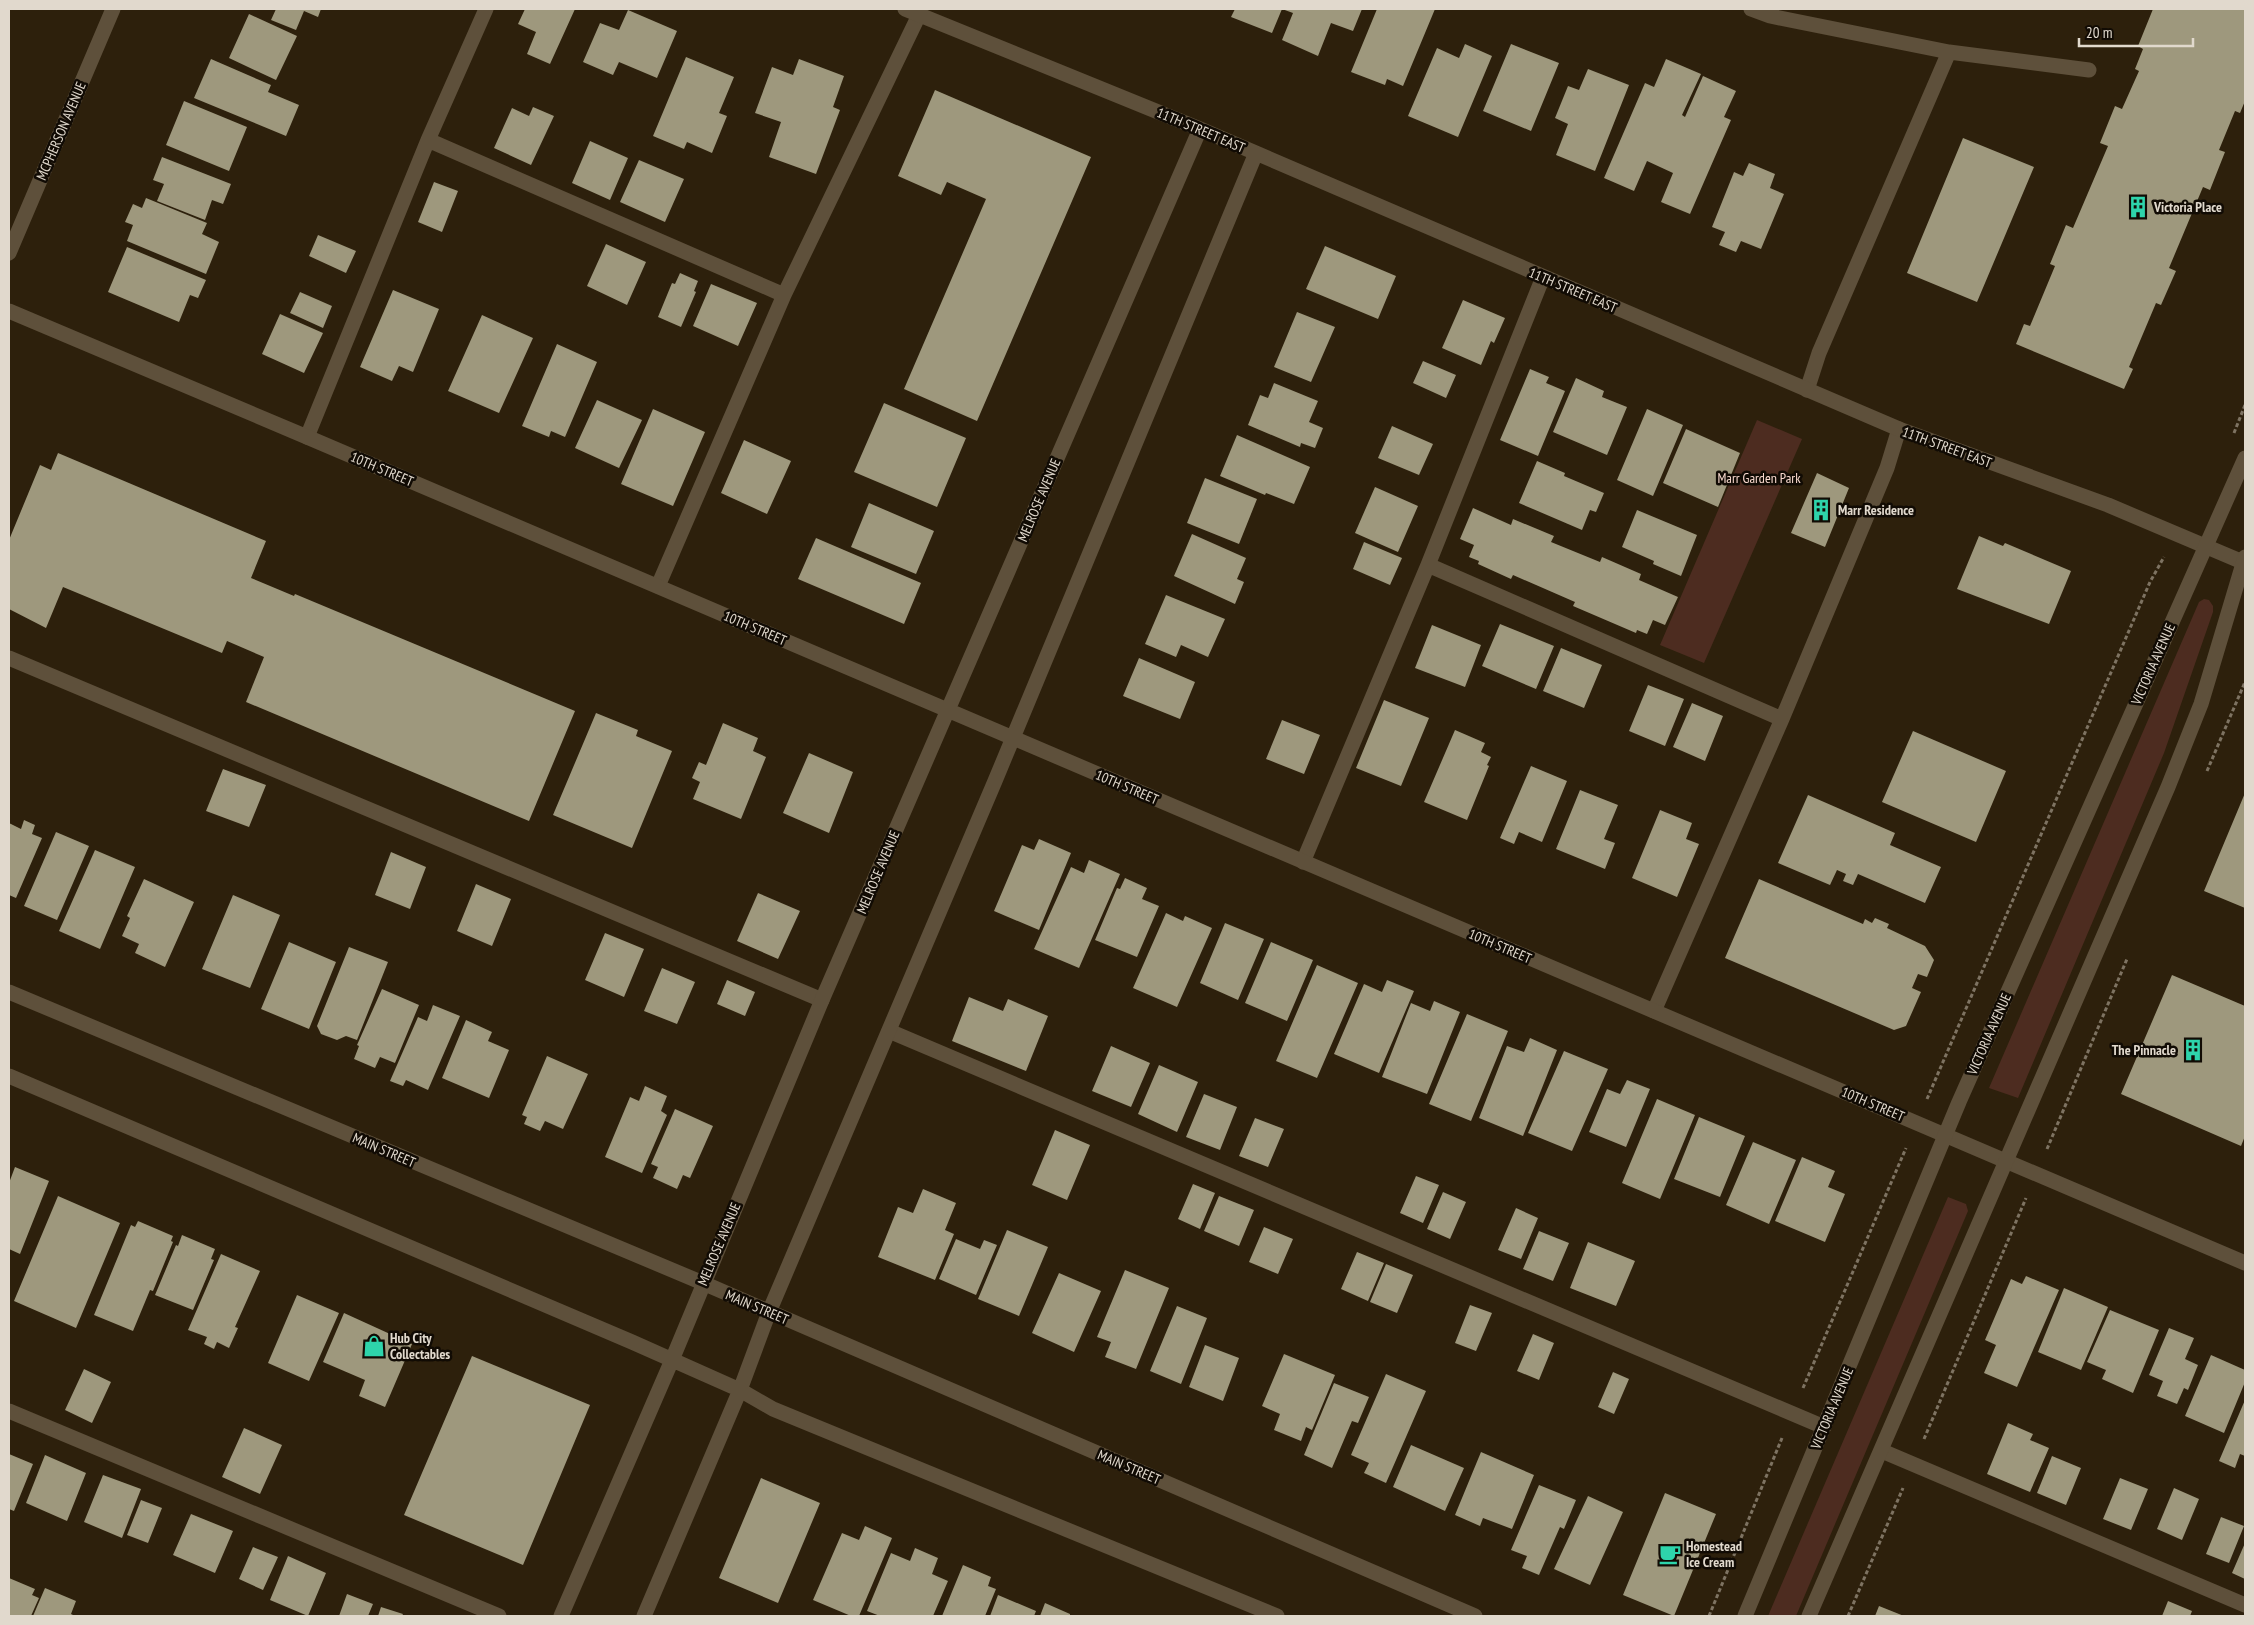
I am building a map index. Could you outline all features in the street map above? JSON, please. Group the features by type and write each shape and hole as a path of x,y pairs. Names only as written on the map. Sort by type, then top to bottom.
{"street":[{"name":"MCPHERSON AVENUE","path":"9,253 113,9"},
{"path":"307,437 428,140 486,9"},
{"path":"1751,9 1770,16 1949,52 2089,70"},
{"path":"658,586 784,295 912,12"},
{"name":"11TH STREET EAST","path":"912,12 1200,129 1898,429 2108,505 2245,561"},
{"path":"1807,390 1820,353 1949,52"},
{"name":"MELROSE AVENUE","path":"561,1616 672,1360 822,1000 1200,129"},
{"path":"428,140 784,295"},
{"path":"644,1616 740,1390 769,1312 1013,738 1256,153"},
{"path":"1303,862 1428,565 1543,277"},
{"name":"10TH STREET","path":"9,311 2245,1263"},
{"path":"1654,1011 1782,719 1887,468 1898,429"},
{"name":"VICTORIA AVENUE","path":"1745,1616 1945,1134 2245,458"},
{"path":"1809,1616 2168,787 2201,704 2245,561"},
{"path":"1428,565 1782,719"},
{"path":"9,658 822,1000"},
{"name":"MAIN STREET","path":"9,992 703,1283 1475,1616"},
{"path":"889,1031 1824,1427"},
{"path":"9,1076 672,1360 740,1390 774,1409 1277,1616"},
{"path":"9,1411 499,1616"},
{"path":"1882,1451 2245,1605"}],"green space":[{"name":"Marr Garden Park","path":"1757,420 1802,439 1704,663 1660,645"},
{"path":"2204,599 2209,600 2213,606 2213,612 2164,753 2018,1098 1989,1088 2199,602"},
{"path":"1948,1197 1966,1204 1968,1211 1796,1616 1768,1616"}],"building":[{"path":"276,9 321,9 318,17 304,11 296,30 271,20"},
{"path":"525,9 575,9 550,64 527,54 536,32 518,24"},
{"path":"1235,9 1282,9 1272,33 1231,17"},
{"path":"1282,9 1362,9 1353,31 1331,23 1318,56 1282,40 1293,13"},
{"path":"1377,9 1435,9 1403,86 1387,79 1385,85 1351,72"},
{"name":"Victoria Place","path":"2153,9 2245,9 2245,101 2240,113 2235,111 2219,150 2225,152 2210,190 2203,187 2169,268 2176,271 2161,305 2156,303 2129,367 2133,369 2124,389 2016,344 2024,324 2030,326 2055,266 2050,264 2066,225 2073,228 2108,146 2100,143 2115,106 2122,109 2139,71 2135,69 2143,49 2138,46"},
{"path":"628,10 677,31 657,78 619,62 613,75 583,62 600,23 619,30"},
{"path":"249,14 297,36 276,80 229,58"},
{"path":"1465,44 1492,56 1458,137 1408,116 1437,48 1459,58"},
{"path":"1511,44 1559,63 1531,131 1483,111"},
{"path":"686,57 734,77 719,113 727,116 712,153 687,142 684,149 653,136"},
{"path":"211,59 271,85 268,92 299,105 286,136 194,98"},
{"path":"799,59 844,76 833,107 840,110 816,174 769,157 781,122 755,113 772,67 793,75"},
{"path":"1666,59 1701,74 1682,115 1685,117 1703,76 1736,91 1724,117 1731,120 1690,214 1661,202 1673,173 1647,161 1634,191 1604,178 1645,83 1654,87"},
{"path":"1588,69 1629,85 1595,171 1556,155 1568,124 1555,118 1568,86 1579,90"},
{"path":"935,90 1091,157 977,421 904,389 986,199 947,182 941,195 898,176"},
{"path":"184,101 247,127 229,171 166,145"},
{"path":"533,107 554,116 531,165 494,148 512,108 529,116"},
{"path":"1963,138 2034,167 1977,302 1907,273"},
{"path":"590,141 628,158 610,200 572,183"},
{"path":"162,157 231,184 223,204 212,200 205,220 157,201 164,184 153,180"},
{"path":"639,160 684,179 665,222 620,202"},
{"path":"1749,163 1775,174 1770,188 1784,194 1761,249 1741,241 1736,252 1719,245 1725,232 1712,227 1734,172 1743,176"},
{"path":"434,182 458,191 442,232 418,222"},
{"path":"146,198 207,223 202,234 219,242 206,274 127,241 133,225 125,222 133,204 142,208"},
{"path":"318,235 356,251 346,273 309,256"},
{"path":"606,244 646,262 627,305 587,286"},
{"path":"1325,246 1396,276 1378,319 1306,289"},
{"path":"127,247 206,280 198,298 190,295 179,322 108,292"},
{"path":"680,273 698,281 694,291 696,292 681,327 658,317 672,283 675,284"},
{"path":"711,284 757,303 738,346 693,326"},
{"path":"393,290 439,309 413,372 399,366 392,381 360,367"},
{"path":"300,292 332,306 323,328 290,313"},
{"path":"1463,300 1505,318 1494,343 1491,341 1481,365 1442,348"},
{"path":"1297,312 1335,327 1311,382 1274,367"},
{"path":"280,314 323,333 304,373 262,354"},
{"path":"482,315 533,338 499,413 448,391"},
{"path":"557,344 597,362 565,437 551,431 549,437 522,426"},
{"path":"1423,361 1456,375 1446,398 1413,383"},
{"path":"1530,369 1549,377 1546,383 1565,391 1538,456 1500,440"},
{"path":"1576,378 1604,391 1602,397 1627,407 1607,455 1553,432"},
{"path":"1274,383 1318,401 1309,422 1323,428 1315,448 1301,443 1300,447 1248,425 1260,395 1268,398"},
{"path":"597,400 642,420 619,468 575,448"},
{"path":"884,403 966,438 937,507 854,472"},
{"path":"653,409 705,432 673,506 621,484"},
{"path":"1647,409 1683,425 1653,496 1617,480"},
{"path":"1392,426 1433,444 1419,475 1378,458"},
{"path":"1686,429 1740,453 1718,507 1663,483"},
{"path":"1237,435 1310,467 1294,504 1266,493 1265,495 1220,476"},
{"path":"744,440 791,461 767,514 721,493"},
{"path":"58,453 266,541 251,578 294,596 295,594 575,711 529,821 246,702 264,657 227,641 222,653 63,587 46,628 9,609 9,540 40,465 51,470"},
{"path":"1537,461 1565,473 1564,476 1604,493 1596,512 1590,510 1582,530 1519,503"},
{"name":"Marr Residence","path":"1817,473 1849,488 1825,547 1791,533"},
{"path":"1205,478 1257,499 1239,544 1187,523"},
{"path":"1375,487 1418,506 1398,552 1355,533"},
{"path":"869,503 934,531 916,574 851,547"},
{"path":"1473,508 1511,525 1513,519 1554,536 1551,542 1600,562 1602,557 1641,574 1639,580 1678,597 1665,625 1653,620 1647,634 1637,630 1636,633 1573,606 1575,602 1513,575 1511,579 1478,564 1479,561 1469,557 1474,545 1460,539"},
{"path":"1637,510 1697,535 1681,576 1653,564 1654,561 1622,547"},
{"path":"1192,534 1246,558 1237,579 1244,582 1235,604 1174,576"},
{"path":"1979,536 2003,546 2005,543 2071,571 2049,624 1957,589"},
{"path":"816,538 921,583 904,624 798,579"},
{"path":"1364,542 1402,558 1390,585 1353,569"},
{"path":"1166,595 1225,619 1208,657 1181,645 1176,657 1145,644"},
{"path":"1500,624 1554,646 1536,689 1482,666"},
{"path":"1432,625 1481,645 1465,687 1415,668"},
{"path":"1561,648 1602,665 1584,708 1543,691"},
{"path":"1139,658 1195,682 1180,719 1123,696"},
{"path":"1648,685 1684,699 1665,746 1629,731"},
{"path":"1384,700 1429,718 1401,786 1356,768"},
{"path":"1692,703 1723,716 1705,761 1673,747"},
{"path":"596,713 638,730 636,736 672,751 632,848 553,815"},
{"path":"1282,720 1320,735 1304,774 1266,759"},
{"path":"723,723 758,738 753,751 766,757 741,819 693,799 700,782 692,778 699,762 706,765"},
{"path":"1455,730 1485,743 1481,752 1491,757 1467,820 1424,802"},
{"path":"1913,731 2006,771 1976,842 1882,802"},
{"path":"809,753 853,772 829,833 783,813"},
{"path":"1531,766 1567,781 1542,842 1519,832 1514,844 1500,838"},
{"path":"223,769 266,785 249,827 206,811"},
{"path":"1580,790 1618,805 1604,839 1615,843 1605,869 1556,849"},
{"path":"2245,793 2245,908 2204,891"},
{"path":"1808,795 1895,833 1890,845 1941,867 1925,903 1858,874 1853,885 1843,881 1846,874 1837,870 1830,885 1778,863"},
{"path":"1660,810 1692,823 1686,839 1699,844 1677,897 1632,878"},
{"path":"24,820 35,825 32,834 42,838 16,898 9,895 9,823 21,829"},
{"path":"56,832 89,846 57,920 24,906"},
{"path":"1039,839 1071,853 1039,930 994,911 1022,845 1034,850"},
{"path":"95,850 135,867 100,949 59,931"},
{"path":"391,852 426,867 410,909 375,895"},
{"path":"1089,860 1120,874 1079,968 1034,949 1071,867 1084,873"},
{"path":"1125,878 1147,888 1142,899 1159,906 1137,957 1095,940 1117,888 1120,889"},
{"path":"144,879 194,902 165,967 135,953 139,944 122,936 130,918 127,916"},
{"path":"1759,879 1863,924 1865,919 1872,923 1875,918 1889,924 1887,928 1925,946 1934,960 1927,977 1918,974 1912,988 1921,992 1906,1026 1894,1030 1725,958"},
{"path":"476,884 511,899 492,946 457,931"},
{"path":"758,893 800,911 778,959 737,941"},
{"path":"233,895 280,915 250,988 202,969"},
{"path":"1166,913 1183,921 1185,916 1212,928 1177,1007 1133,988"},
{"path":"1225,923 1264,939 1238,1000 1200,983"},
{"path":"605,933 644,949 624,997 585,980"},
{"path":"289,942 336,962 309,1029 261,1009"},
{"path":"1271,942 1313,960 1287,1021 1245,1003"},
{"path":"349,947 388,962 357,1040 346,1036 337,1040 321,1034 317,1026"},
{"path":"1317,965 1358,983 1317,1078 1276,1061"},
{"path":"662,968 695,982 677,1024 644,1011"},
{"name":"The Pinnacle","path":"2172,975 2245,1006 2245,1136 2241,1146 2121,1094"},
{"path":"727,980 755,992 745,1016 717,1004"},
{"path":"1387,980 1414,991 1379,1073 1334,1054 1364,984 1382,992"},
{"path":"382,989 419,1005 395,1063 380,1057 375,1068 354,1059 359,1046 357,1045"},
{"path":"969,997 1003,1011 1008,999 1048,1016 1026,1071 952,1041"},
{"path":"1434,1001 1460,1012 1427,1094 1382,1077 1411,1003 1430,1011"},
{"path":"433,1005 460,1016 428,1090 406,1080 403,1086 390,1081 418,1017 427,1021"},
{"path":"1467,1014 1508,1031 1471,1121 1429,1104"},
{"path":"466,1020 492,1032 488,1041 509,1050 489,1098 442,1078"},
{"path":"1530,1038 1557,1050 1523,1136 1479,1118 1507,1046 1524,1052"},
{"path":"1111,1046 1150,1063 1131,1107 1092,1091"},
{"path":"1564,1051 1608,1069 1572,1151 1528,1133"},
{"path":"547,1056 588,1074 563,1129 545,1121 540,1131 524,1124 527,1117 522,1115"},
{"path":"1159,1065 1198,1082 1177,1132 1138,1114"},
{"path":"1627,1080 1650,1089 1626,1147 1589,1132 1607,1089 1620,1094"},
{"path":"645,1086 667,1096 661,1111 667,1115 642,1173 605,1157 630,1097 639,1101"},
{"path":"1204,1094 1237,1107 1220,1150 1186,1137"},
{"path":"1657,1099 1695,1115 1660,1199 1622,1183"},
{"path":"675,1109 713,1126 690,1178 683,1175 677,1189 653,1178 658,1167 651,1164"},
{"path":"1699,1117 1745,1136 1720,1197 1674,1179"},
{"path":"1255,1118 1284,1129 1268,1167 1239,1156"},
{"path":"1055,1130 1090,1145 1067,1200 1032,1185"},
{"path":"1753,1142 1796,1160 1769,1224 1726,1205"},
{"path":"1802,1157 1835,1171 1828,1187 1845,1194 1825,1242 1775,1221"},
{"path":"15,1167 49,1181 20,1254 9,1249 9,1183"},
{"path":"1416,1176 1439,1185 1423,1223 1400,1213"},
{"path":"1193,1184 1215,1193 1200,1229 1178,1219"},
{"path":"923,1189 956,1203 945,1230 954,1234 935,1280 878,1257 898,1207 913,1213"},
{"path":"1443,1192 1466,1202 1450,1239 1427,1229"},
{"path":"58,1196 120,1223 76,1328 14,1301"},
{"path":"1219,1196 1254,1210 1239,1246 1204,1231"},
{"path":"1516,1208 1538,1218 1521,1259 1498,1250"},
{"path":"138,1221 173,1236 171,1241 173,1242 153,1291 150,1290 133,1331 94,1315 131,1225 135,1227"},
{"path":"1264,1227 1293,1239 1278,1274 1249,1262"},
{"path":"1007,1230 1048,1247 1019,1316 978,1299"},
{"path":"1539,1231 1569,1243 1553,1281 1523,1269"},
{"path":"182,1235 215,1249 211,1259 214,1260 193,1310 155,1295"},
{"path":"956,1239 980,1249 984,1240 997,1245 976,1295 939,1279"},
{"path":"1588,1242 1635,1261 1616,1306 1570,1288"},
{"path":"1357,1252 1384,1263 1368,1301 1341,1289"},
{"path":"221,1254 260,1271 235,1327 238,1328 229,1348 217,1342 214,1349 204,1344 207,1337 188,1330"},
{"path":"1386,1264 1413,1275 1397,1313 1370,1302"},
{"path":"1125,1270 1169,1288 1136,1369 1105,1357 1111,1342 1097,1337"},
{"path":"1059,1273 1101,1291 1074,1352 1032,1333"},
{"path":"2026,1276 2059,1290 2017,1387 1984,1373 1996,1345 1985,1340 2011,1279 2022,1284"},
{"path":"2064,1288 2108,1307 2081,1370 2038,1352"},
{"path":"297,1295 339,1313 309,1381 268,1363"},
{"path":"1470,1305 1492,1313 1476,1351 1455,1343"},
{"path":"1177,1306 1207,1318 1181,1384 1150,1371"},
{"path":"2110,1310 2159,1330 2133,1393 2102,1379 2106,1370 2087,1362"},
{"path":"344,1313 412,1344 385,1407 359,1396 365,1380 323,1362"},
{"path":"2169,1328 2194,1338 2185,1359 2198,1365 2188,1390 2184,1388 2177,1404 2157,1396 2163,1381 2149,1375"},
{"path":"1533,1334 1554,1343 1539,1380 1517,1371"},
{"path":"1205,1345 1239,1358 1223,1401 1189,1387"},
{"path":"1284,1354 1335,1375 1312,1430 1306,1427 1301,1441 1274,1430 1280,1414 1262,1406"},
{"path":"2211,1355 2245,1370 2245,1382 2224,1433 2185,1416"},
{"path":"472,1356 590,1405 523,1565 404,1515"},
{"path":"84,1369 111,1382 92,1423 65,1410"},
{"path":"1613,1372 1629,1379 1614,1414 1598,1407"},
{"path":"1386,1374 1426,1391 1386,1483 1364,1473 1369,1463 1351,1455"},
{"path":"1334,1383 1369,1397 1358,1423 1352,1421 1332,1468 1304,1455"},
{"path":"2245,1400 2245,1456 2240,1454 2235,1468 2219,1461"},
{"path":"2008,1423 2033,1434 2030,1440 2049,1448 2030,1492 1987,1474"},
{"path":"244,1428 282,1445 260,1494 222,1477"},
{"path":"1411,1445 1464,1468 1445,1511 1393,1487"},
{"path":"1481,1452 1534,1475 1512,1529 1483,1518 1480,1526 1455,1515"},
{"path":"9,1454 33,1464 14,1511 9,1509"},
{"path":"45,1455 86,1473 67,1521 26,1503"},
{"path":"2052,1456 2081,1468 2066,1505 2037,1493"},
{"path":"103,1475 141,1489 122,1538 84,1522"},
{"path":"761,1478 820,1503 778,1603 719,1578"},
{"path":"2120,1478 2148,1489 2131,1530 2103,1519"},
{"path":"1539,1485 1576,1500 1564,1529 1560,1527 1539,1575 1522,1568 1527,1556 1511,1550"},
{"path":"2174,1488 2199,1499 2182,1540 2157,1529"},
{"name":"Homestead Ice Cream","path":"1665,1493 1716,1514 1674,1616 1623,1595"},
{"path":"1588,1496 1623,1512 1590,1585 1554,1569"},
{"path":"141,1500 162,1508 148,1543 127,1535"},
{"path":"191,1514 233,1531 215,1573 173,1555"},
{"path":"2221,1517 2244,1526 2229,1563 2206,1554"},
{"path":"865,1526 892,1538 859,1616 851,1616 813,1600 842,1533 859,1540"},
{"path":"2245,1543 2245,1579 2232,1573"},
{"path":"253,1547 278,1557 263,1590 239,1579"},
{"path":"915,1548 938,1558 932,1574 948,1581 933,1616 880,1616 867,1611 891,1553 910,1561"},
{"path":"288,1556 326,1573 308,1616 270,1600"},
{"path":"963,1565 991,1577 988,1586 996,1589 985,1616 942,1616"},
{"path":"9,1578 35,1589 32,1595 39,1598 31,1616 9,1616"},
{"path":"45,1588 76,1601 71,1614 75,1616 33,1616"},
{"path":"347,1594 373,1604 368,1616 339,1616"},
{"path":"998,1595 1036,1611 1034,1616 990,1616"},
{"path":"2168,1601 2192,1611 2190,1616 2162,1616"},
{"path":"1045,1603 1070,1614 1070,1616 1040,1616"},
{"path":"1879,1606 1904,1616 1875,1616"},
{"path":"381,1607 403,1614 402,1616 378,1616"}],"place":[{"name":"Victoria Place","path":"2138,207"},
{"name":"Marr Residence","path":"1821,510"},
{"name":"The Pinnacle","path":"2193,1050"},
{"name":"Hub City Collectables","path":"374,1346"},
{"name":"Homestead Ice Cream","path":"1670,1554"}]}
